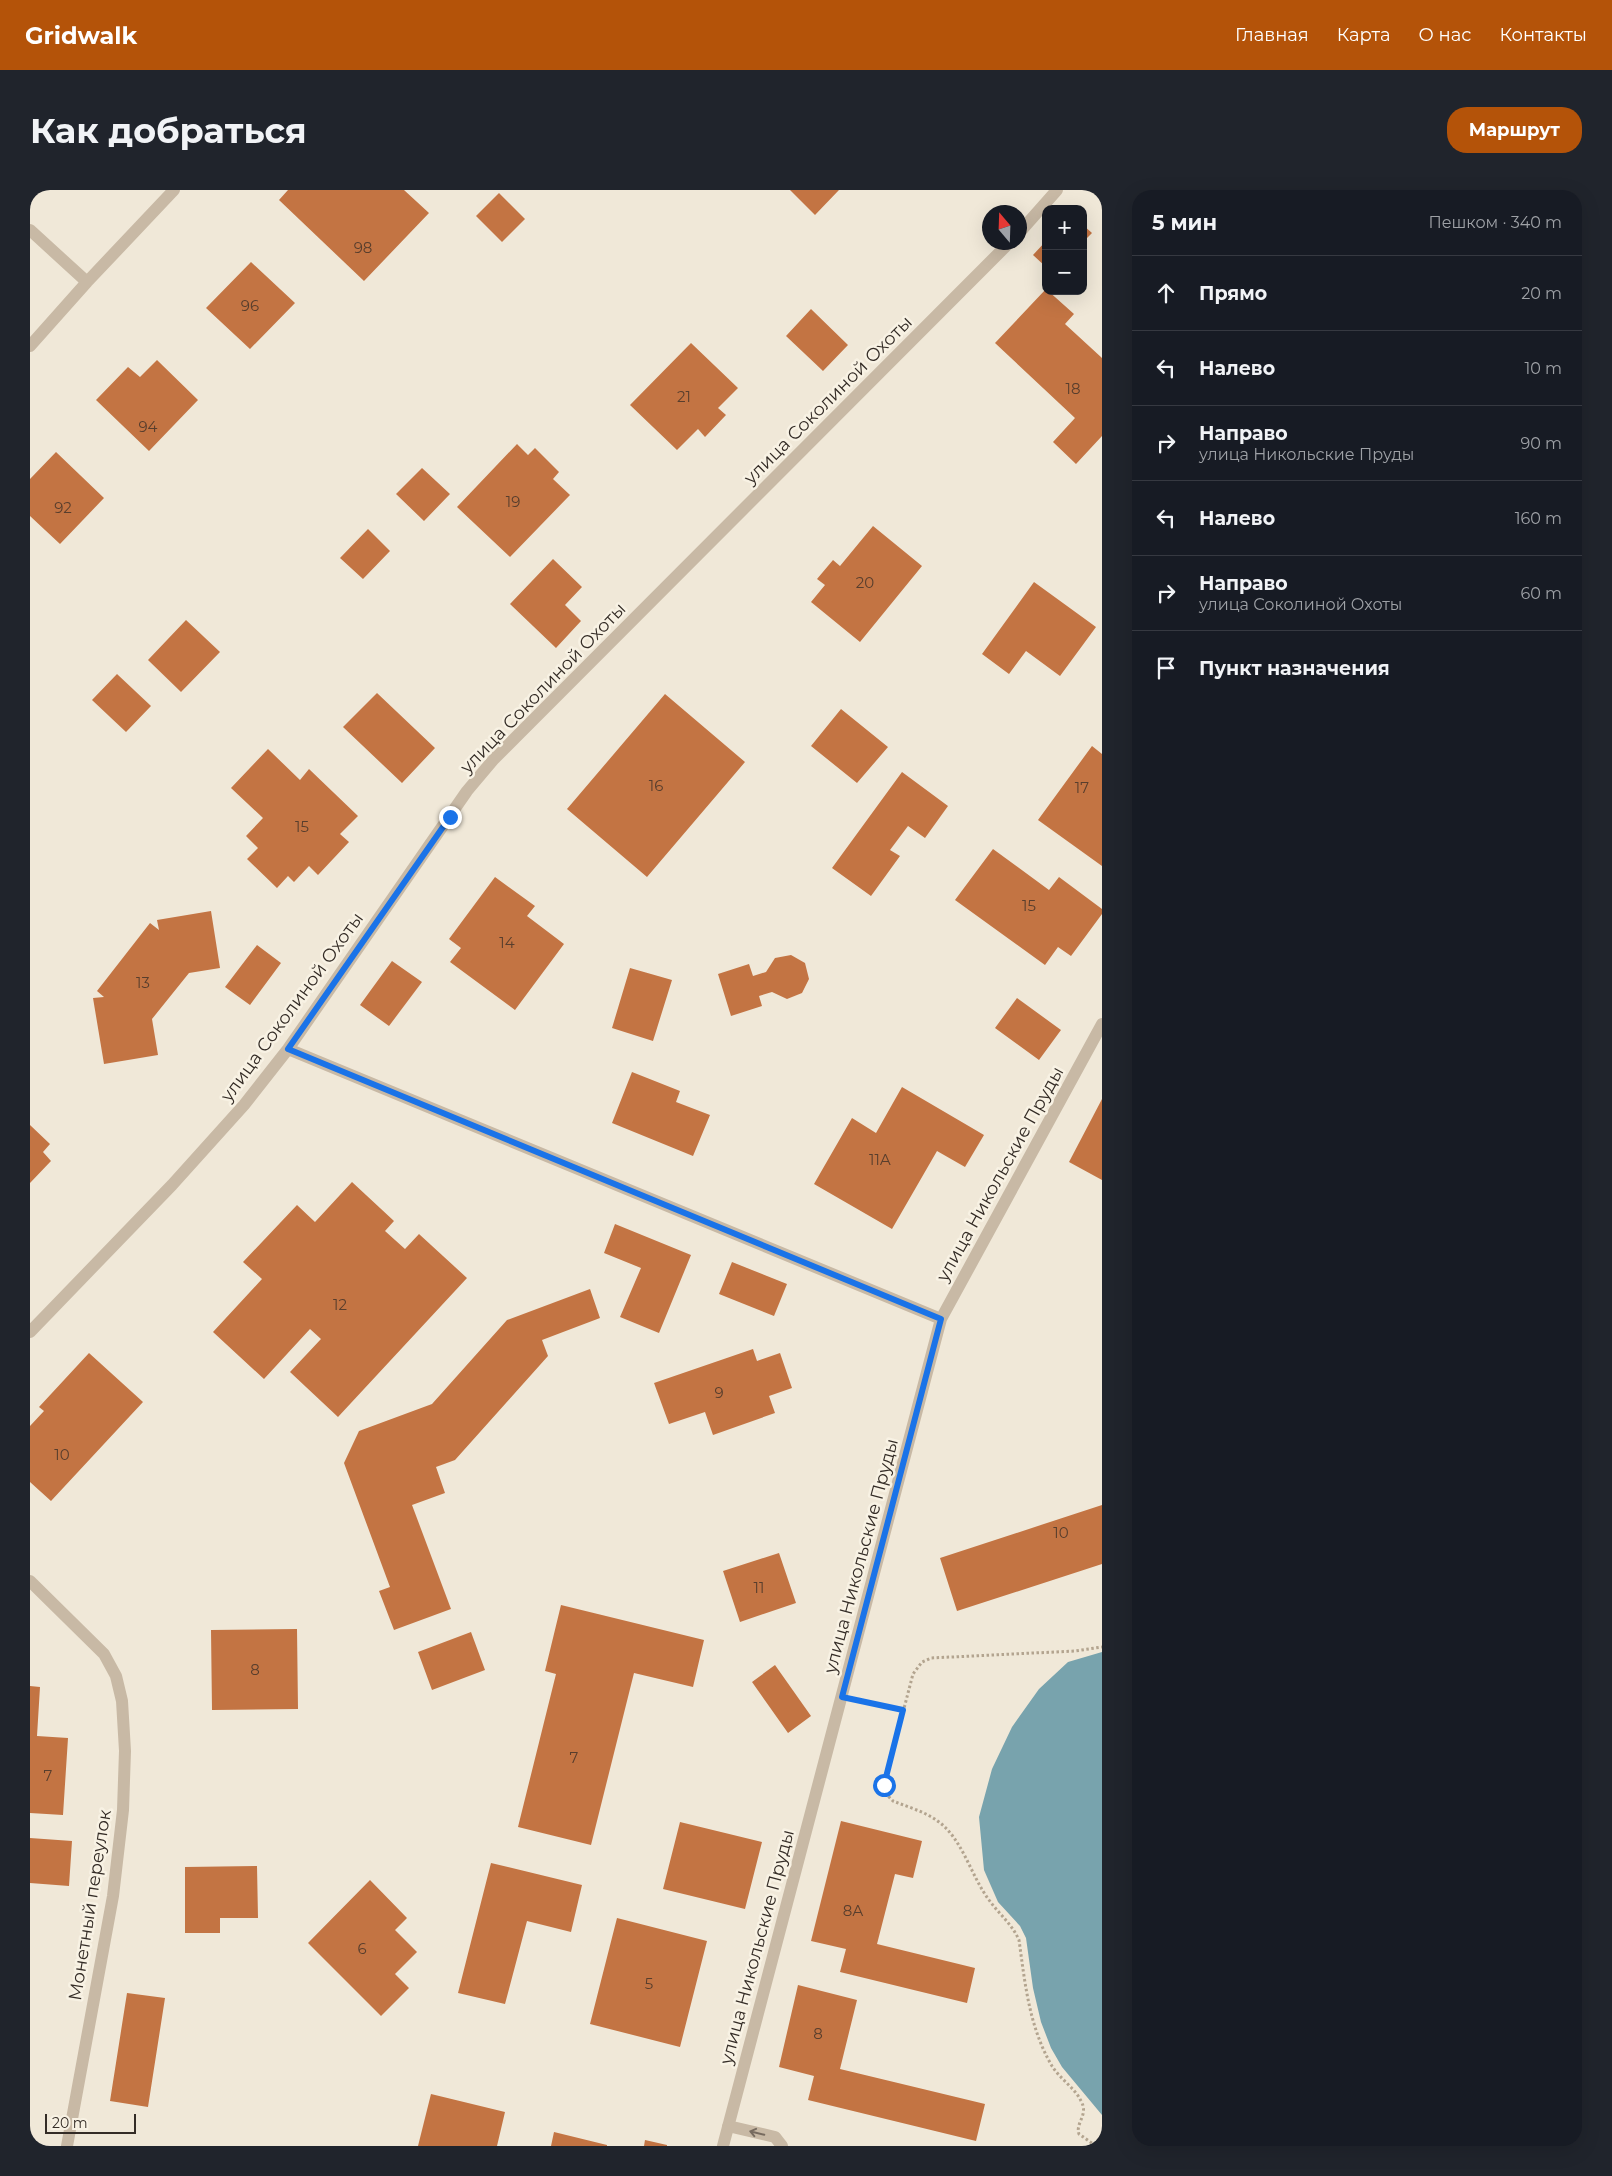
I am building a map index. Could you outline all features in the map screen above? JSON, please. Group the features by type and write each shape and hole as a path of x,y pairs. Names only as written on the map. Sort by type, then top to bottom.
{"street":[{"path":"30,346 87,282 174,190"},
{"path":"1027,225 1057,190"},
{"path":"30,230 87,282"},
{"name":"улица Соколиной Охоты","path":"30,1332 214,1140 288,1049 467,791 484,770 1002,250"},
{"name":"улица Никольские Пруды","path":"723,2146 941,1319 1102,1024"},
{"path":"288,1049 941,1319"},
{"name":"Монетный переулок","path":"30,1581 104,1654 116,1676 122,1701 125,1751 123,1810 113,1896 67,2146"},
{"path":"728,2126 775,2137 782,2146"}],"path":[{"path":"1096,2146 1080,2134 1078,2127 1084,2112 1082,2101 1053,2067 1033,2024 1025,1990 1019,1940 1016,1932 988,1899 960,1849 945,1828 928,1816 893,1801 885,1791 884,1780 912,1674 922,1662 931,1658 1102,1647"},
{"path":"842,1697 903,1710"}],"water":[{"path":"1102,1652 1102,2115 1062,2067 1051,2048 1041,2022 1033,1988 1026,1938 1020,1926 998,1902 984,1870 979,1817 992,1769 1012,1727 1039,1689 1068,1662"}],"building":[{"path":"288,190 404,190 429,213 364,281 279,200"},
{"path":"790,190 839,190 815,215"},
{"path":"499,193 525,219 502,242 476,216"},
{"path":"1087,229 1092,233 1087,238"},
{"path":"1042,245 1042,263 1033,255"},
{"path":"251,262 295,303 250,349 206,308"},
{"path":"1042,293 1042,295 1053,295 1074,314 1065,324 1102,358 1102,436 1076,464 1053,442 1075,418 995,343"},
{"path":"811,309 848,345 823,371 786,336"},
{"path":"691,343 738,388 718,408 726,415 705,437 698,429 677,450 630,405"},
{"path":"157,360 198,400 149,451 96,400 128,367 140,377"},
{"path":"517,444 528,455 535,448 559,472 553,479 570,495 510,557 457,507"},
{"path":"56,452 104,498 60,544 30,516 30,479"},
{"path":"422,468 450,494 424,521 396,494"},
{"path":"873,526 922,566 860,642 811,602 825,585 817,579 833,560 840,566"},
{"path":"368,529 390,551 363,579 340,558"},
{"path":"553,559 582,587 565,605 581,621 556,648 510,604"},
{"path":"1034,582 1096,627 1060,676 1026,651 1009,674 982,654"},
{"path":"186,620 220,652 181,692 148,660"},
{"path":"117,674 151,706 126,732 92,700"},
{"path":"377,693 435,748 402,783 343,727"},
{"path":"665,694 745,762 647,877 567,809"},
{"path":"841,709 888,747 857,783 811,746"},
{"path":"1092,746 1102,754 1102,866 1038,820"},
{"path":"268,749 300,780 309,769 358,816 340,834 349,842 318,875 309,866 294,882 288,876 277,888 247,859 258,848 246,836 263,818 231,788"},
{"path":"902,772 948,806 925,838 908,826 890,850 900,856 871,896 832,868"},
{"path":"993,849 1049,890 1059,877 1102,909 1102,914 1071,956 1058,947 1045,965 955,900"},
{"path":"495,877 535,906 527,916 564,944 515,1010 450,962 461,948 449,939"},
{"path":"211,911 220,968 189,973 152,1019 158,1055 104,1064 93,998 104,997 97,991 150,923 159,930 157,920"},
{"path":"257,945 281,963 250,1005 225,987"},
{"path":"791,955 805,963 809,979 802,993 787,999 772,992 759,996 762,1006 731,1016 718,974 749,964 753,976 766,972 775,958"},
{"path":"392,961 422,982 389,1026 360,1005"},
{"path":"630,968 672,980 653,1041 612,1028"},
{"path":"1017,998 1061,1030 1039,1060 995,1028"},
{"path":"632,1072 680,1091 676,1102 710,1115 693,1156 612,1123"},
{"path":"902,1087 984,1135 965,1167 937,1151 892,1229 814,1184 852,1118 876,1133"},
{"path":"1102,1099 1102,1180 1069,1162"},
{"path":"30,1125 50,1144 43,1152 51,1161 30,1183"},
{"path":"352,1182 394,1221 385,1231 405,1249 419,1234 467,1278 338,1417 290,1372 321,1339 310,1329 264,1379 213,1332 262,1279 243,1262 297,1205 315,1222"},
{"path":"615,1224 691,1255 659,1333 620,1317 641,1268 604,1253"},
{"path":"732,1262 787,1284 774,1316 719,1294"},
{"path":"590,1289 600,1318 542,1340 548,1356 455,1460 436,1467 445,1493 412,1505 451,1609 394,1630 379,1591 390,1587 344,1463 359,1431 432,1404 507,1320"},
{"path":"753,1349 757,1361 780,1353 792,1388 769,1396 775,1413 713,1435 705,1412 669,1424 654,1383"},
{"path":"89,1353 143,1402 51,1501 30,1482 30,1426 44,1411 39,1407"},
{"path":"1102,1505 1102,1564 957,1611 940,1558"},
{"path":"779,1553 796,1603 740,1622 723,1571"},
{"path":"561,1605 704,1640 693,1687 634,1673 591,1845 518,1827 556,1674 545,1671"},
{"path":"297,1629 298,1709 212,1710 211,1630"},
{"path":"471,1632 485,1670 432,1690 418,1652"},
{"path":"775,1665 811,1716 788,1733 752,1682"},
{"path":"30,1686 40,1687 37,1736 68,1738 63,1815 30,1813"},
{"path":"841,1821 922,1841 913,1878 895,1874 877,1944 975,1968 967,2003 840,1972 846,1949 811,1941"},
{"path":"680,1822 762,1842 745,1909 663,1889"},
{"path":"30,1838 72,1841 69,1886 30,1883"},
{"path":"491,1863 582,1885 571,1932 527,1921 505,2004 458,1993"},
{"path":"257,1866 258,1918 220,1918 220,1933 185,1933 185,1867"},
{"path":"370,1880 407,1918 395,1930 417,1952 395,1974 409,1988 381,2016 308,1943"},
{"path":"617,1918 707,1941 680,2047 590,2024"},
{"path":"798,1985 857,2000 840,2069 985,2104 976,2141 808,2100 814,2076 779,2067"},
{"path":"127,1993 165,1998 148,2107 110,2101"},
{"path":"431,2094 505,2112 497,2146 418,2146"},
{"path":"554,2132 607,2145 607,2146 551,2146"},
{"path":"645,2140 667,2145 667,2146 644,2146"}],"route":[{"path":"450,817 288,1049 941,1319 842,1697 903,1710 884,1785"}]}
